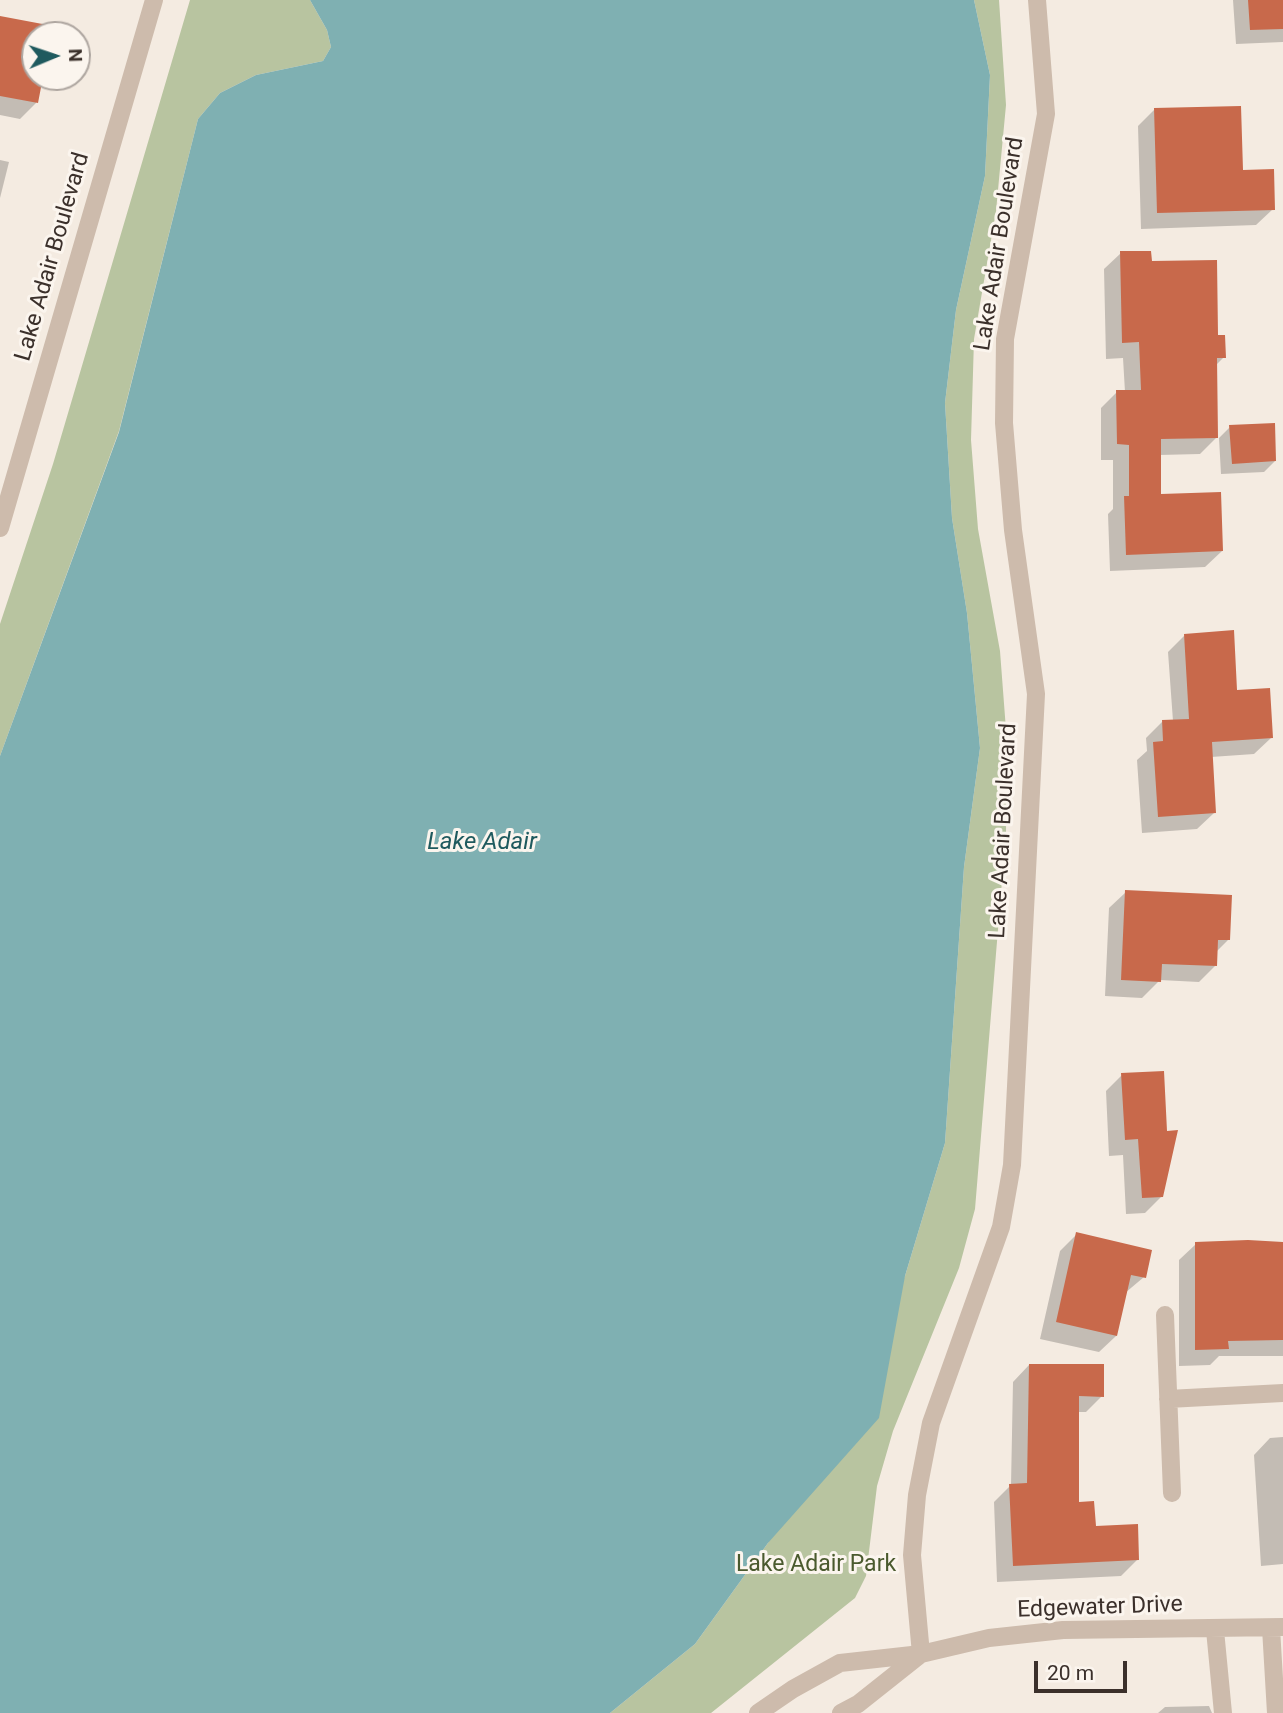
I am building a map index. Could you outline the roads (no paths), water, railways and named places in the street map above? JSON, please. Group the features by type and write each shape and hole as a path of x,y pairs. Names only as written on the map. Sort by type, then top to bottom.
{"street":[{"name":"Lake Adair Boulevard","path":"0,528 154,0"},
{"name":"Lake Adair Boulevard","path":"921,1654 912,1555 917,1495 931,1423 1001,1227 1012,1166 1036,694 1013,530 1004,423 1005,339 1046,114 1037,0"},
{"path":"1165,1315 1172,1493"},
{"path":"1168,1399 1283,1393"},
{"name":"Edgewater Drive","path":"758,1713 793,1689 840,1663 921,1654 989,1638 1027,1633 1277,1627"},
{"path":"1276,1713 1277,1627"},
{"path":"1216,1630 1223,1713"},
{"name":"Edgewater Drive","path":"841,1713 858,1704 921,1654"}],"water":[{"name":"Lake Adair","path":"310,0 974,0 990,75 985,176 956,310 945,403 952,518 967,613 980,748 964,867 945,1143 905,1276 879,1418 768,1543 695,1644 610,1713 0,1713 0,756 119,432 198,119 220,93 256,75 323,61 331,47 327,30"}],"park label":[{"name":"Lake Adair Park","path":"816,1565"}]}
